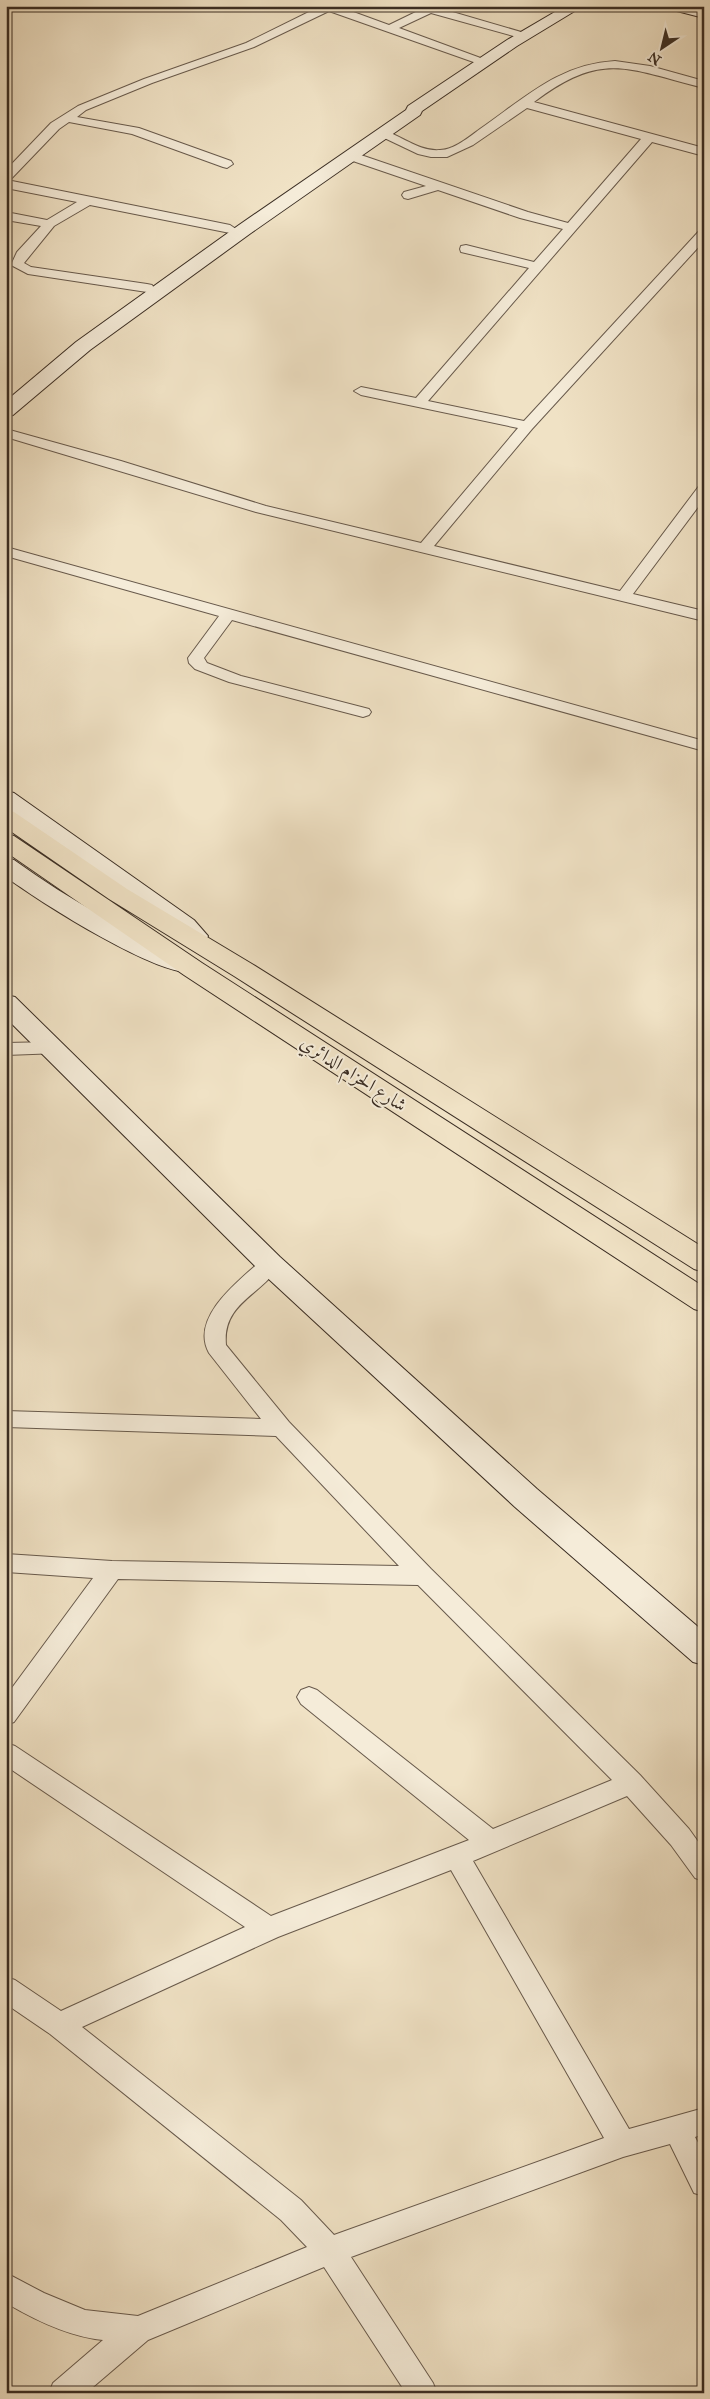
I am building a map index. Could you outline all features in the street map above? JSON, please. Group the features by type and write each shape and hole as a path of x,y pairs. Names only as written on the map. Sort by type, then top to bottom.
{"highway":[{"name":"شارع الحزام الدائري","path":"6,816 118,894 200,958 704,1302"},
{"name":"شارع الحزام الدائري","path":"6,841 704,1262"}],"street":[{"path":"6,394 68,343 359,139 406,110 414,108 482,62 576,6"},
{"path":"674,6 704,14"},
{"path":"6,177 66,118 82,108 148,81 250,45 328,7 482,62"},
{"path":"391,28 430,9 524,36"},
{"path":"382,134 425,151 443,154 454,151 562,78 594,65 614,64 634,67 704,85"},
{"path":"526,104 704,152"},
{"path":"6,411 83,346 245,229 414,112 414,108"},
{"path":"66,118 135,132 227,164"},
{"path":"420,402 535,266 649,137"},
{"path":"351,156 437,186 570,227"},
{"path":"6,184 230,229"},
{"path":"408,195 437,186"},
{"path":"87,201 49,224 43,234 22,254 17,266 28,270 147,288"},
{"path":"6,216 49,224"},
{"path":"425,548 528,426 704,232"},
{"path":"466,249 535,266"},
{"path":"361,391 528,426"},
{"path":"6,434 116,464 261,509 704,616"},
{"path":"623,596 704,489"},
{"path":"6,551 228,615 704,746"},
{"path":"228,615 196,658 197,663 201,666 235,679 363,712"},
{"path":"6,798 185,926 200,958"},
{"path":"6,865 87,919 134,945 200,958"},
{"path":"6,1002 270,1264 526,1498 704,1652"},
{"path":"6,1049 52,1048"},
{"path":"270,1264 226,1308 216,1324 214,1339 216,1347 281,1428 423,1576 630,1783 680,1837 704,1870"},
{"path":"6,1419 281,1428"},
{"path":"6,1563 112,1570 423,1576"},
{"path":"6,1714 112,1570"},
{"path":"309,1697 489,1841"},
{"path":"6,1753 269,1929"},
{"path":"59,2025 269,1929 458,1856 489,1841 630,1783"},
{"path":"458,1856 623,2144"},
{"path":"6,1989 59,2025 291,2210 330,2251 423,2393"},
{"path":"63,2393 138,2330 330,2251 623,2144 704,2121"},
{"path":"677,2129 704,2183"},
{"path":"6,2287 34,2303 85,2324 138,2330"}]}
